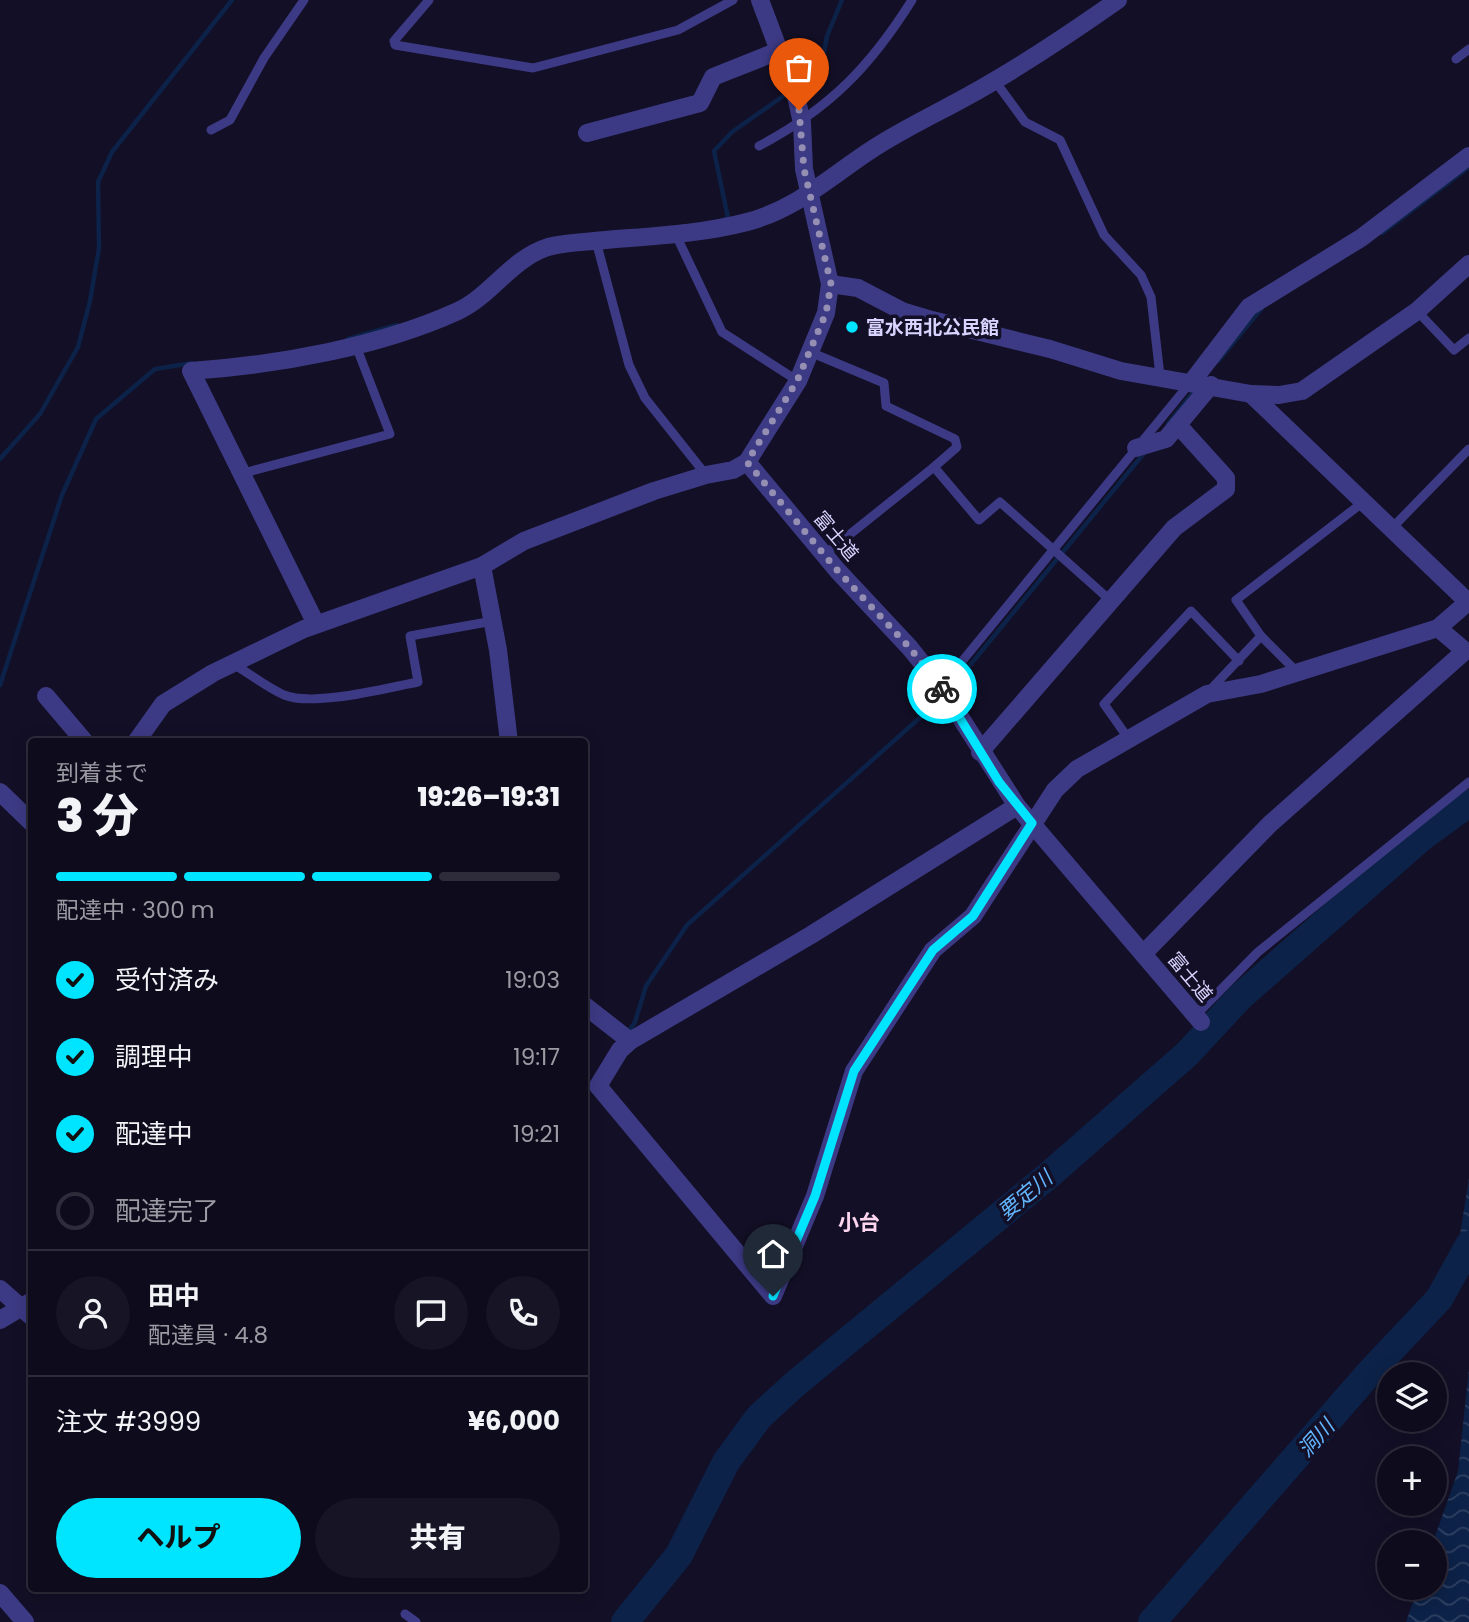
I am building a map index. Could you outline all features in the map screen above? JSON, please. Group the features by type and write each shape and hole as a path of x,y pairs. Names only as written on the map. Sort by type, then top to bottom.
{"street":[{"path":"139,738 163,704 233,664 316,624 482,566 524,541 706,475 733,470 747,462 797,381 826,313 831,284 804,169 802,123 793,88 760,0"},
{"path":"316,624 191,371 242,368 356,345 457,311 470,304 507,270 547,248 749,222 809,195 875,148 995,81 1118,0"},
{"path":"587,133 700,103 713,78 780,50"},
{"path":"1191,383 1249,307 1361,238 1469,156"},
{"path":"831,284 858,288 902,311 1050,349 1121,371 1211,384 1251,394 1279,395 1303,391 1417,311 1469,264"},
{"path":"1136,448 1166,439 1211,384"},
{"path":"1017,806 811,935 630,1041 620,1050 598,1086 773,1296 815,1196 854,1071 933,950 973,916 1055,790 1077,769 1207,694 1261,684 1438,628 1469,602 1362,503 1251,394"},
{"path":"980,752 1174,528 1226,489 1226,478 1178,425"},
{"name":"富士道","path":"747,462 824,555 910,648 940,687 1017,806 1198,1019"},
{"path":"482,566 493,621 508,738"},
{"path":"1143,954 1270,824 1467,653 1438,628"},
{"path":"46,696 82,738"},
{"path":"0,792 28,819"},
{"path":"588,1008 630,1041"},
{"path":"0,1289 28,1309"},
{"path":"0,1320 28,1309"},
{"path":"0,1593 25,1622"}],"lane":[{"path":"211,130 230,120 264,58 304,0"},
{"path":"429,0 394,41 395,46 533,68 678,30 733,0"},
{"path":"760,146 802,123 867,64 912,0"},
{"path":"1456,59 1469,49"},
{"path":"995,81 1025,122 1060,140 1104,235 1141,275 1151,298 1160,376"},
{"path":"675,233 722,332 797,381"},
{"path":"596,241 629,365 645,398 706,475"},
{"path":"1417,311 1454,350 1469,338"},
{"path":"240,474 390,434 356,345"},
{"path":"810,352 884,383 886,406 955,439 957,447 824,555"},
{"path":"940,687 1191,383"},
{"path":"1391,529 1469,449"},
{"path":"934,467 979,520 1000,502 1111,601"},
{"path":"1297,673 1261,636 1236,600 1362,503"},
{"path":"1128,738 1104,704 1191,611 1239,661"},
{"path":"233,664 286,695 320,698 353,694 418,682 410,636 493,621"},
{"path":"1207,694 1261,636"},
{"path":"1198,1019 1258,952 1469,782"},
{"path":"405,1614 416,1622"}],"water":[{"path":"1469,1178 1469,1276 1458,1247"},
{"path":"1469,1369 1469,1622 1406,1622 1414,1600 1447,1600 1447,1530 1437,1530 1442,1516 1447,1516 1447,1502 1458,1471"}],"waterway":[{"path":"0,459 40,414 78,347 90,301 99,248 98,182 112,152 232,0"},
{"path":"796,87 822,63 827,36 842,0"},
{"path":"723,220 728,218 714,151 732,132 789,92"},
{"path":"1382,233 1469,167"},
{"path":"1218,361 1262,308"},
{"path":"348,339 397,325"},
{"path":"0,685 62,495 96,419 155,369 192,363"},
{"path":"1168,424 1195,390"},
{"path":"948,692 1145,452"},
{"path":"627,1034 635,1022 646,986 687,925 942,698"},
{"name":"要定川","path":"625,1622 679,1555 726,1462 759,1417 795,1384 1049,1175 1187,1054 1240,997 1421,838 1469,803"},
{"path":"588,1090 592,1084"},
{"name":"洞川","path":"1152,1622 1372,1370 1439,1299 1469,1245"}],"way so far":[{"path":"799,110 804,169 831,284 826,313 797,381 747,462 837,570 910,648 942,689"}],"place":[{"name":"富水西北公民館","path":"852,327"}],"district":[{"name":"小台","path":"859,1222"}],"route":[{"path":"773,1296 815,1196 854,1071 933,950 973,916 994,887 1032,823 999,782 942,689"}]}
